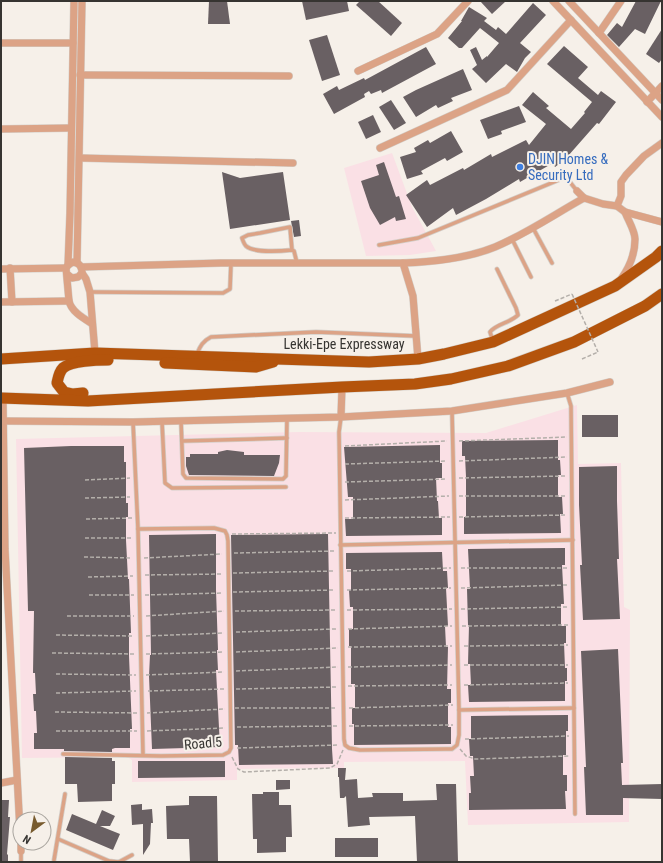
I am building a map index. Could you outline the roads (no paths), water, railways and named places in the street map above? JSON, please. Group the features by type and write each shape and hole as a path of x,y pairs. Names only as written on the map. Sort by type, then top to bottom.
{"highway":[{"name":"Lekki-Epe Expressway","path":"1,359 95,353 368,362 418,359 493,342 615,286 656,257 662,251"},
{"path":"2,398 88,401 159,396 415,384 451,379 508,366 574,342 645,306 662,294"},
{"path":"159,396 136,393 74,394 64,392 57,383 58,376 63,368 72,364 101,360 256,367 281,359"}],"street":[{"path":"74,1 70,213 67,269 70,306 91,323"},
{"path":"82,1 80,75 80,267 78,278 69,276 67,269 70,263 80,267 231,263 297,264 426,262 476,253 494,247 512,239 584,198"},
{"path":"358,71 437,34 468,1"},
{"path":"553,1 662,117"},
{"path":"569,1 662,100"},
{"path":"599,33 621,1"},
{"path":"380,148 507,90 571,20"},
{"path":"1,43 73,43"},
{"path":"80,75 289,76"},
{"path":"647,102 662,86"},
{"path":"1,129 71,128"},
{"path":"617,206 620,196 621,182 626,174 644,156 662,143"},
{"path":"80,158 293,163"},
{"path":"577,191 584,198 603,204 617,206 625,212 662,222"},
{"path":"615,286 626,271 633,253 635,238 625,212"},
{"path":"402,263 413,296 418,359"},
{"path":"80,267 90,292 91,323 95,353"},
{"path":"10,268 12,302"},
{"path":"1,269 67,269"},
{"path":"1,302 69,301"},
{"path":"3,421 133,422 341,417 452,411 567,393 610,382"},
{"path":"341,417 342,387"},
{"path":"2,398 3,550 19,811"},
{"path":"1,783 17,780"}],"lane":[{"path":"379,245 418,238 566,177 577,191"},
{"path":"292,250 265,251 249,248 244,245 242,238 248,235 290,227 292,250 294,251 297,264"},
{"path":"532,227 552,263"},
{"path":"512,239 531,277"},
{"path":"90,292 223,293 230,289 231,263"},
{"path":"493,342 490,332 492,328 513,320 518,315 497,269"},
{"path":"196,356 200,346 204,341 211,337 316,332 416,336"},
{"path":"567,393 570,406 573,540 576,814"},
{"path":"341,417 339,432 340,571 345,745 349,748 360,750 446,749 457,745 460,710 452,411"},
{"path":"181,420 183,474 186,478 282,479 286,476 287,418"},
{"path":"162,421 165,483 172,488 286,486"},
{"path":"133,422 138,518 143,755"},
{"path":"182,441 287,438"},
{"name":"Road 5","path":"63,754 161,756 223,755 230,750 229,574 227,534 224,531 214,528 138,529"},
{"path":"340,545 573,540"},
{"path":"460,710 574,708"},
{"path":"54,860 65,794"},
{"path":"58,839 109,861 119,862 132,855"},
{"path":"20,862 21,851"}],"place":[{"name":"DJIN Homes & Security Ltd","path":"520,167"}]}
